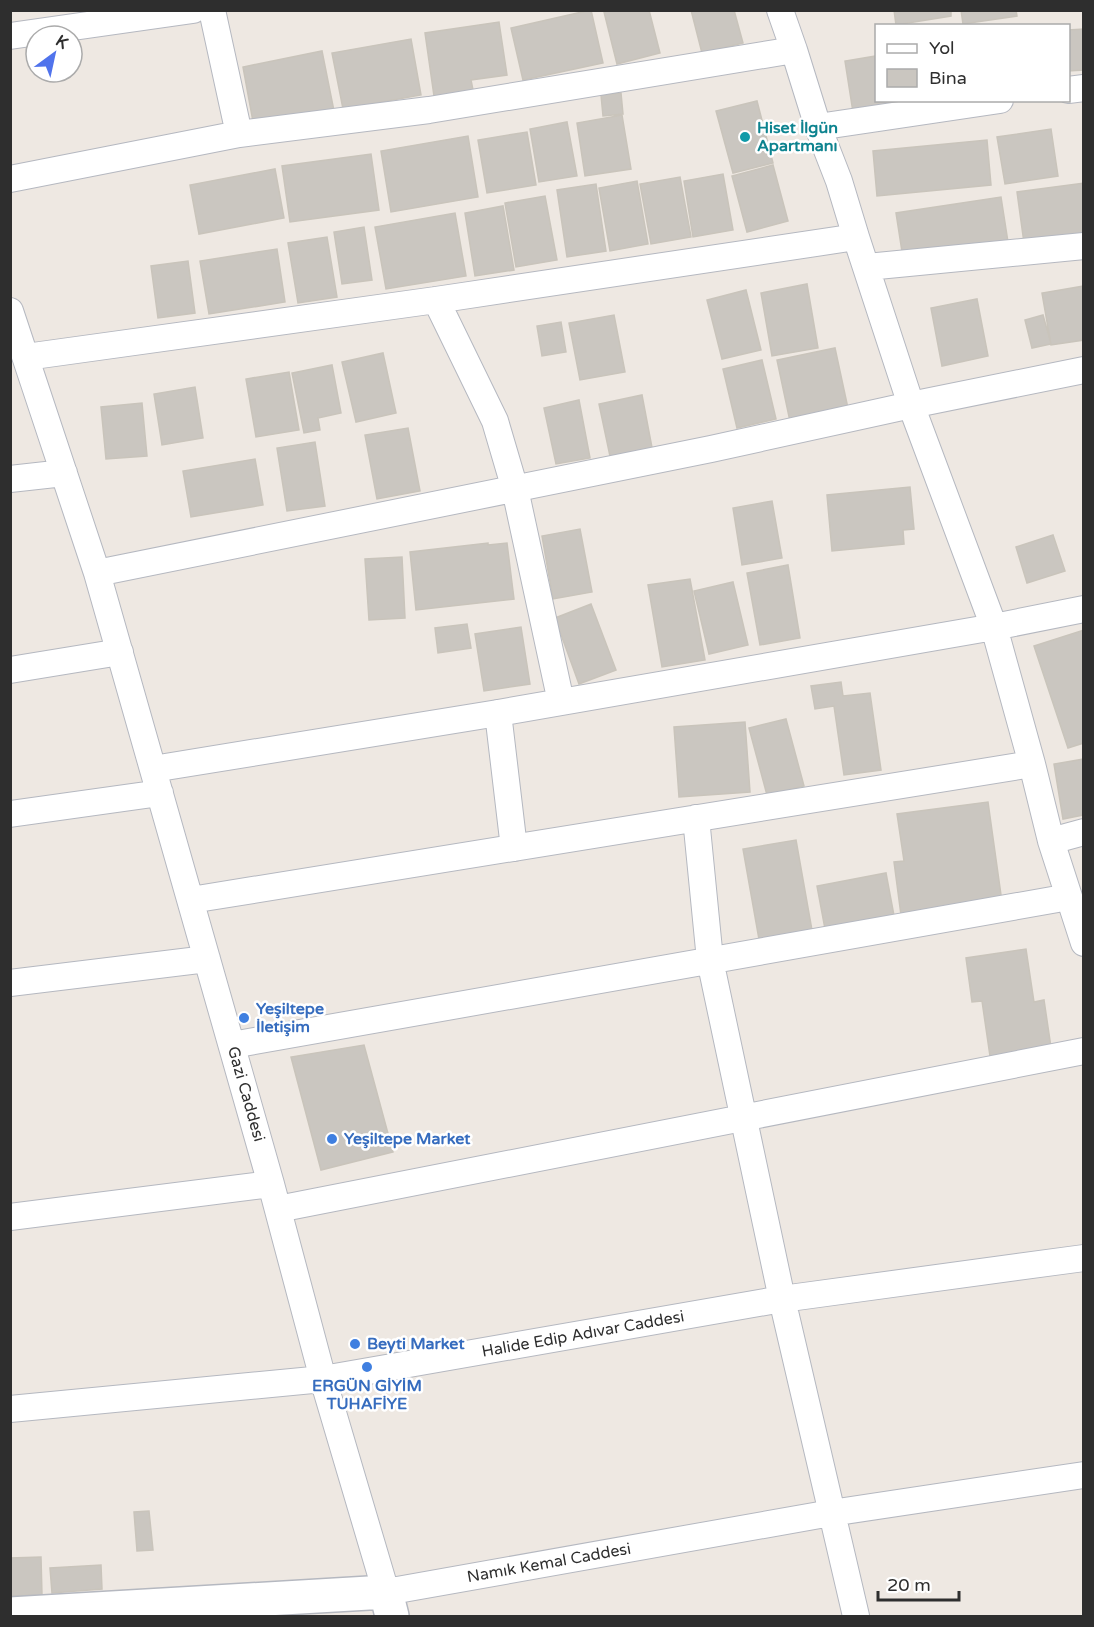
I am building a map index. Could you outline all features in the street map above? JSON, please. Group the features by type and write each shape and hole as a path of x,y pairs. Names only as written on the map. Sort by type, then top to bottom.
{"street":[{"path":"10,36 194,10"},
{"path":"212,10 239,134"},
{"path":"780,10 839,181 911,405 994,627 1051,841 1083,943"},
{"path":"10,178 239,134 429,110 794,50"},
{"path":"819,127 987,102"},
{"path":"26,357 436,300 856,237"},
{"path":"867,267 1083,246"},
{"path":"436,300 495,421 514,489 561,702"},
{"name":"Gazi Caddesi","path":"10,311 97,573 271,1184 323,1379 389,1604"},
{"path":"97,573 711,449 1083,370"},
{"path":"10,479 64,473"},
{"path":"10,814 156,781 498,713 994,627 1083,609"},
{"path":"10,670 120,652"},
{"path":"498,713 514,848"},
{"path":"190,900 1032,764"},
{"path":"696,818 710,960 782,1299 856,1617"},
{"path":"1051,841 1083,832"},
{"path":"232,1045 1069,897"},
{"path":"10,983 207,958"},
{"path":"278,1209 1083,1051"},
{"path":"10,1217 271,1184"},
{"name":"Halide Edip Adıvar Caddesi","path":"10,1409 323,1379 782,1299 1083,1258"},
{"name":"Namık Kemal Caddesi","path":"10,1614 389,1604 831,1513 1083,1475"}],"building":[{"path":"591,10 603,63 523,80 511,28"},
{"path":"649,10 660,53 617,64 604,12"},
{"path":"691,10 734,10 743,43 702,53"},
{"path":"894,10 951,10 951,16 896,24"},
{"path":"961,10 1016,10 1017,16 963,24"},
{"path":"499,22 507,75 471,80 473,90 434,96 425,33"},
{"path":"1084,29 1084,70 1070,71 1070,30"},
{"path":"411,39 421,95 343,109 332,53"},
{"path":"322,51 334,111 254,127 243,67"},
{"path":"875,56 875,102 906,102 853,112 845,61"},
{"path":"621,93 623,114 603,116 601,95"},
{"name":"Hiset İlgün Apartmanı","path":"757,101 773,163 733,173 716,111"},
{"path":"622,115 631,169 585,176 577,123"},
{"path":"567,122 577,176 539,182 530,129"},
{"path":"1051,129 1058,176 1005,184 997,137"},
{"path":"527,132 536,185 487,193 478,140"},
{"path":"468,136 478,197 391,212 381,151"},
{"path":"987,140 991,185 877,196 873,151"},
{"path":"371,154 379,210 290,222 282,166"},
{"path":"773,165 788,221 747,232 732,176"},
{"path":"275,169 284,218 199,234 190,185"},
{"path":"723,174 733,230 693,237 684,181"},
{"path":"680,177 691,237 651,244 640,184"},
{"path":"637,181 648,244 610,251 599,188"},
{"path":"1084,183 1084,235 1024,243 1017,192"},
{"path":"596,184 606,251 567,257 557,190"},
{"path":"545,196 557,260 516,267 505,203"},
{"path":"1001,197 1008,242 903,258 896,213"},
{"path":"503,206 514,270 475,276 465,213"},
{"path":"455,213 466,276 386,289 375,227"},
{"path":"364,227 372,280 342,284 334,232"},
{"path":"327,237 337,297 298,303 288,243"},
{"path":"277,249 285,302 209,314 200,261"},
{"path":"188,261 195,313 158,318 151,266"},
{"path":"807,284 818,348 772,356 761,293"},
{"path":"1084,286 1084,340 1051,345 1042,293"},
{"path":"746,290 761,350 722,359 707,300"},
{"path":"977,299 988,356 942,366 931,308"},
{"path":"614,315 625,372 580,380 569,323"},
{"path":"1043,315 1051,344 1032,348 1025,320"},
{"path":"561,322 566,352 542,356 537,326"},
{"path":"835,348 849,413 791,426 777,360"},
{"path":"383,353 396,413 356,422 342,362"},
{"path":"762,360 776,419 737,428 723,369"},
{"path":"332,365 341,413 318,418 320,430 304,433 292,373"},
{"path":"289,372 299,430 256,437 246,379"},
{"path":"195,387 203,438 162,445 154,394"},
{"path":"642,395 653,453 611,461 599,404"},
{"path":"579,400 590,458 556,464 544,408"},
{"path":"142,403 147,456 106,459 101,407"},
{"path":"408,428 420,491 377,499 365,435"},
{"path":"315,442 325,506 287,511 277,448"},
{"path":"255,459 263,505 191,517 183,471"},
{"path":"910,487 914,529 903,530 904,544 832,551 827,495"},
{"path":"772,501 782,558 742,565 733,508"},
{"path":"580,529 592,592 553,599 542,536"},
{"path":"1053,535 1065,571 1027,583 1016,547"},
{"path":"488,543 488,545 507,543 514,599 416,610 410,552"},
{"path":"402,557 405,618 369,620 365,559"},
{"path":"788,565 800,638 760,645 747,573"},
{"path":"690,579 705,660 662,667 648,585"},
{"path":"733,582 748,645 709,654 694,591"},
{"path":"591,604 616,670 579,684 555,618"},
{"path":"467,624 471,648 438,653 435,628"},
{"path":"521,627 530,684 484,691 475,634"},
{"path":"1084,630 1084,743 1068,748 1034,646"},
{"path":"841,682 843,696 870,693 881,770 844,775 834,706 815,709 811,686"},
{"path":"786,719 804,786 767,795 749,728"},
{"path":"745,722 750,792 679,797 674,727"},
{"path":"1084,759 1084,815 1063,819 1054,764"},
{"path":"988,802 1002,902 901,915 894,862 904,861 897,814"},
{"path":"796,840 813,936 760,945 743,849"},
{"path":"886,873 895,921 826,934 817,886"},
{"path":"1026,949 1034,1002 1044,1000 1052,1054 991,1063 982,1001 972,1002 966,958"},
{"path":"364,1045 393,1152 321,1170 291,1057"},
{"path":"149,1511 153,1550 137,1551 134,1512"},
{"path":"41,1557 42,1595 10,1596 10,1558"},
{"path":"101,1565 102,1589 52,1593 50,1568"}],"place":[{"name":"Hiset İlgün Apartmanı","path":"745,137"},
{"name":"Yeşiltepe İletişim","path":"244,1018"},
{"name":"Yeşiltepe Market","path":"332,1139"},
{"name":"Beyti Market","path":"355,1344"},
{"name":"ERGÜN GİYİM TUHAFİYE","path":"367,1367"}]}
